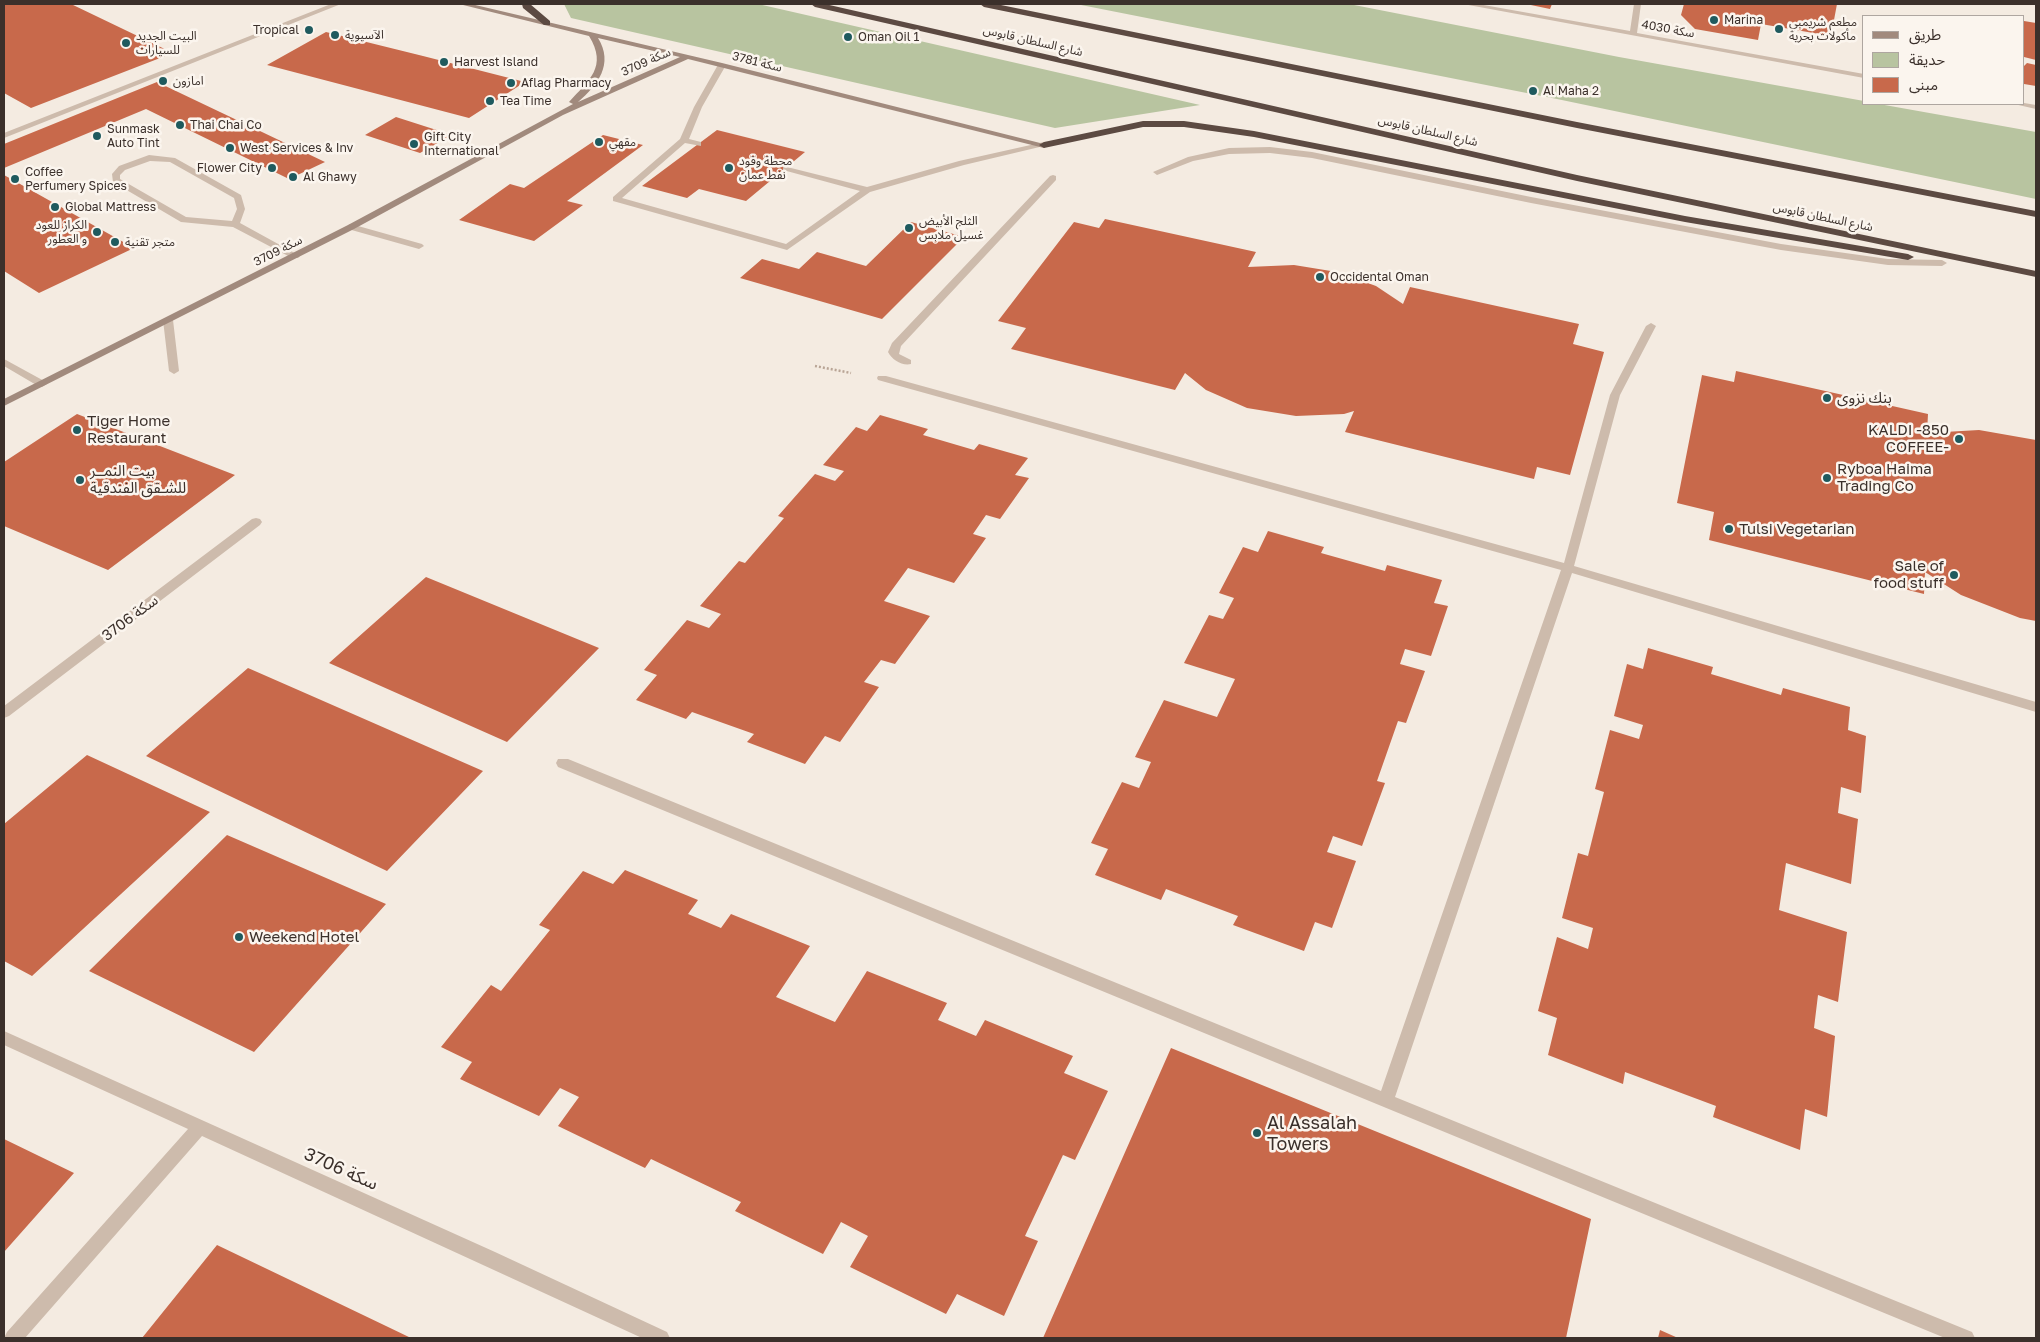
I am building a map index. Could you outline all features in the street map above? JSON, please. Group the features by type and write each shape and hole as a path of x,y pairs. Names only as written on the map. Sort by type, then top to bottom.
{"highway":[{"path":"526,4 547,23"},
{"name":"شارع السلطان قابوس","path":"815,4 1578,178 2036,274"},
{"name":"شارع السلطان قابوس","path":"984,4 1577,125 2036,214"},
{"path":"1044,146 1143,124 1184,124 1254,134 1685,219 2036,279"}],"street":[{"path":"4,136 337,4"},
{"name":"سكة 3781","path":"464,4 722,65 1044,146"},
{"path":"991,4 1014,10"},
{"name":"سكة 4030","path":"1467,4 1862,76"},
{"path":"1633,34 1638,4"},
{"name":"سكة 3709","path":"560,113 584,93 598,73 601,53 592,35"},
{"name":"سكة 3709","path":"4,403 351,228 560,113 687,57"},
{"path":"722,65 698,107 684,140 616,199 787,247 867,190 962,163 1044,146"},
{"path":"684,140 698,144"},
{"path":"1157,172 1191,158 1229,151 1270,150 1312,155 1531,200 1781,247 1888,262 1942,263"},
{"path":"235,224 241,209 238,197 172,160 149,158 122,168 116,174 116,180 184,220 235,224 295,256"},
{"path":"786,168 867,190"},
{"path":"907,362 895,356 893,352 896,345 1053,178"},
{"path":"351,228 420,246"},
{"path":"168,320 174,371"},
{"path":"1386,1100 1568,568 1615,395 1651,326"},
{"path":"4,362 42,384"},
{"path":"882,378 1568,568 2036,707"},
{"name":"سكة 3706","path":"4,713 256,522"},
{"path":"563,763 1966,1338"},
{"name":"سكة 3706","path":"4,1038 661,1338"},
{"path":"13,1338 200,1127"}],"path":[{"path":"815,366 882,378"}],"green space":[{"path":"564,4 758,4 1200,105 1055,128 571,18"},
{"path":"1076,4 1349,4 1619,57 1862,101 1862,105 1885,105 2036,132 2036,199 1557,99"}],"building":[{"path":"4,4 71,4 173,53 31,108 4,93"},
{"path":"1526,4 1552,4 1550,9"},
{"path":"1684,4 1837,4 1831,36 1761,24 1758,40 1695,29 1681,15"},
{"path":"2025,21 2036,23 2036,60 2025,57"},
{"path":"326,32 525,82 469,118 267,65"},
{"path":"2027,63 2036,65 2036,86 2025,84 2025,65"},
{"path":"157,82 325,162 289,179 146,109 4,168 4,144"},
{"name":"Gift City International","path":"396,117 452,135 420,153 365,135"},
{"path":"717,130 805,152 746,201 699,189 687,198 642,186"},
{"path":"603,135 643,145 567,201 583,205 534,241 459,220 510,184 524,188"},
{"path":"4,175 134,248 39,293 4,271"},
{"path":"1105,219 1256,252 1248,267 1294,265 1337,272 1376,286 1403,304 1410,287 1579,324 1573,344 1604,352 1570,475 1537,467 1534,479 1345,432 1354,411 1344,414 1296,416 1247,408 1206,390 1185,373 1175,390 1011,349 1026,328 998,321 1074,222 1099,228"},
{"path":"911,222 964,237 882,319 740,278 762,259 799,269 817,252 866,266"},
{"path":"1736,371 1928,414 1927,433 1979,430 2036,440 2036,621 2020,618 1961,595 1925,572 1924,594 1709,540 1714,512 1677,503 1702,375 1734,382"},
{"path":"77,414 235,475 108,570 4,526 4,462"},
{"path":"880,415 928,429 923,435 974,450 979,444 1028,458 1015,475 1029,478 1000,519 986,515 973,534 986,538 954,583 908,568 884,601 930,616 895,664 881,660 864,682 879,687 840,742 825,736 805,764 747,742 754,734 692,712 686,719 636,700 657,675 644,670 687,620 709,628 721,614 700,606 739,561 745,563 784,518 778,516 815,474 835,481 844,471 823,465 856,427 867,431"},
{"path":"1268,531 1324,547 1321,553 1385,571 1387,565 1442,580 1434,603 1448,606 1431,656 1405,649 1400,664 1425,671 1406,723 1398,721 1377,781 1385,783 1362,846 1333,836 1327,852 1356,861 1332,928 1315,922 1304,951 1233,925 1238,916 1166,889 1161,900 1095,875 1108,849 1091,843 1122,782 1139,788 1151,762 1135,757 1164,700 1217,717 1235,679 1184,663 1209,615 1223,619 1234,598 1219,593 1243,547 1258,552"},
{"path":"426,577 599,648 507,742 329,663"},
{"path":"1648,648 1713,667 1711,674 1781,695 1783,688 1850,707 1848,730 1866,736 1861,793 1841,787 1838,813 1858,819 1851,884 1786,863 1779,910 1847,932 1838,1002 1818,995 1814,1028 1835,1036 1827,1117 1805,1109 1800,1150 1713,1117 1716,1106 1625,1072 1623,1084 1548,1055 1557,1018 1538,1011 1557,937 1588,949 1593,928 1562,918 1578,853 1588,856 1604,792 1595,789 1610,730 1639,739 1643,725 1614,716 1627,664 1643,669"},
{"path":"248,668 483,771 387,871 146,756"},
{"path":"87,755 210,812 32,976 4,961 4,824"},
{"name":"Weekend Hotel","path":"227,835 386,904 254,1052 89,971"},
{"path":"625,870 698,900 688,914 721,928 731,914 810,946 776,997 835,1022 867,971 947,1003 938,1020 976,1036 985,1020 1073,1056 1064,1073 1108,1091 1075,1160 1063,1155 1025,1236 1038,1241 1004,1316 957,1294 946,1314 850,1267 868,1236 841,1222 823,1254 735,1211 741,1202 651,1159 645,1168 558,1126 579,1097 560,1088 539,1116 460,1079 472,1062 441,1047 491,985 501,991 550,930 539,925 583,871 613,884"},
{"name":"Al Assalah Towers","path":"1171,1048 1591,1219 1566,1338 1043,1338"},
{"path":"4,1139 74,1173 4,1252"},
{"path":"217,1245 386,1326 411,1338 142,1338"},
{"path":"1660,1330 1678,1338 1658,1338"}],"place":[{"name":"Marina","path":"1714,20"},
{"name":"مطعم شريمبي مأكولات بحرية","path":"1779,29"},
{"name":"Tropical","path":"309,30"},
{"name":"الآسيوية","path":"335,35"},
{"name":"Oman Oil 1","path":"848,37"},
{"name":"البيت الجديد للسيارات","path":"126,43"},
{"name":"Harvest Island","path":"444,62"},
{"name":"امازون","path":"163,81"},
{"name":"Aflag Pharmacy","path":"511,83"},
{"name":"Al Maha 2","path":"1533,91"},
{"name":"Tea Time","path":"490,101"},
{"name":"Thai Chai Co","path":"180,125"},
{"name":"Sunmask Auto Tint","path":"97,136"},
{"name":"مقهي","path":"599,142"},
{"name":"Gift City International","path":"414,144"},
{"name":"West Services & Inv","path":"230,148"},
{"name":"Flower City","path":"272,168"},
{"name":"محطة وقود نفط عمان","path":"729,168"},
{"name":"Al Ghawy","path":"293,177"},
{"name":"Coffee Perfumery Spices","path":"15,179"},
{"name":"Global Mattress","path":"55,207"},
{"name":"الثلج الأبيض غسيل ملابس","path":"909,228"},
{"name":"الكراز للعود و العطور","path":"97,232"},
{"name":"متجر تقنية","path":"115,242"},
{"name":"Occidental Oman","path":"1320,277"},
{"name":"بنك نزوى","path":"1827,398"},
{"name":"Tiger Home Restaurant","path":"77,430"},
{"name":"KALDI -850 COFFEE-","path":"1959,439"},
{"name":"Ryboa Haima Trading Co","path":"1827,478"},
{"name":"بيت النمــر للشـقق الفندقية","path":"80,480"},
{"name":"Tulsi Vegetarian","path":"1729,529"},
{"name":"Sale of food stuff","path":"1954,575"},
{"name":"Weekend Hotel","path":"239,937"},
{"name":"Al Assalah Towers","path":"1257,1133"}]}
